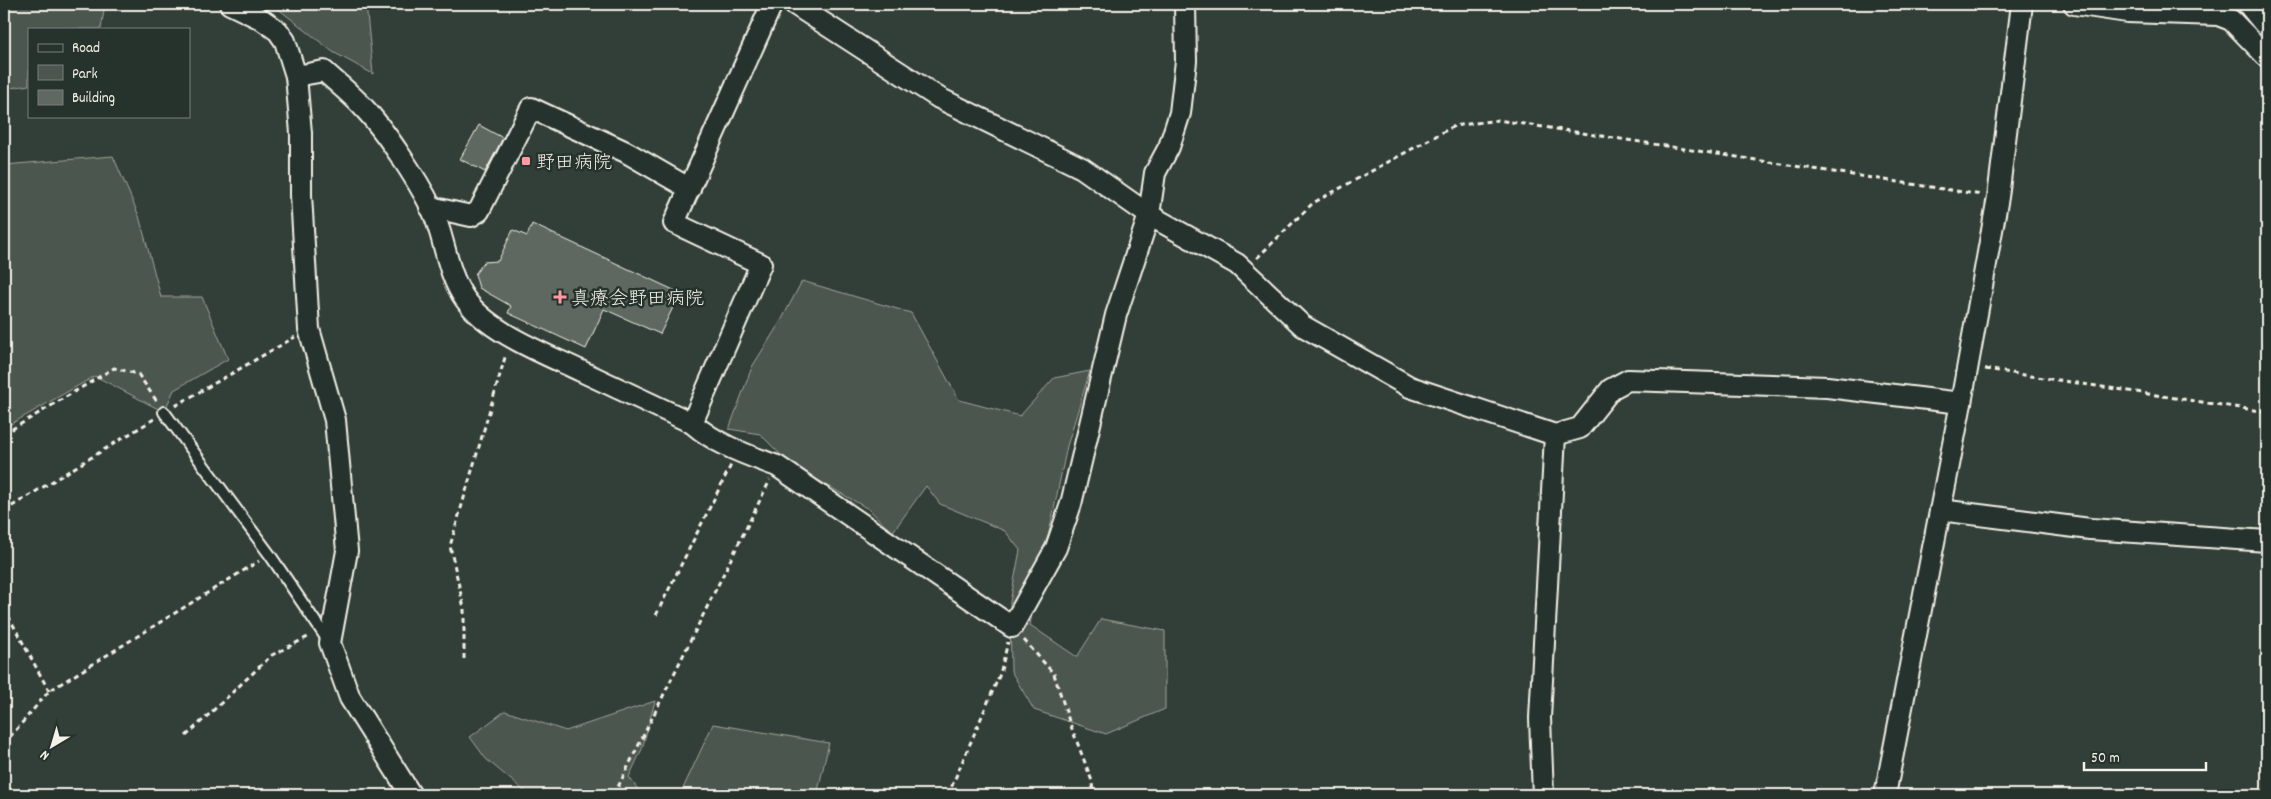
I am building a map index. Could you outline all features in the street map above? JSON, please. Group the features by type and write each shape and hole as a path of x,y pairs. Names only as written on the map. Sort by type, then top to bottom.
{"highway":[{"path":"2253,4 2267,21"}],"street":[{"path":"230,4 262,19 278,31 285,41 296,76 301,133 308,329 335,420 347,552 326,636 350,698 411,795"},
{"path":"692,424 761,264 674,222 772,4"},
{"path":"794,4 939,98 1082,168 1149,215 1237,264 1303,326 1410,387 1555,435 1580,428 1611,389 1628,380 1827,387 1961,403"},
{"path":"296,76 324,71 364,108 394,149 430,207 444,243 452,273 465,300 484,318 511,337 692,424 705,434 738,451 777,466 1012,627 1056,548 1071,504 1116,315 1149,215 1154,173 1169,147 1180,113 1186,61 1185,4"},
{"path":"1885,795 1961,403 1998,197 2022,4"},
{"path":"2074,4 2127,12 2218,15 2231,20 2267,57"},
{"path":"430,207 471,216 479,211 530,108 626,152 690,189"},
{"path":"1543,795 1540,718 1555,435"},
{"path":"1940,510 2090,529 2267,541"}],"lane":[{"path":"164,412 270,555 326,636"}],"path":[{"path":"1244,271 1313,203 1454,126 1498,120 1998,197"},
{"path":"464,659 464,608 450,546 511,337"},
{"path":"1967,366 2267,412"},
{"path":"4,434 114,368 138,374 164,412"},
{"path":"656,615 738,451"},
{"path":"614,795 777,466"},
{"path":"4,744 49,691 270,555"},
{"path":"4,608 49,691"},
{"path":"948,795 1000,674 1012,627"},
{"path":"1012,627 1054,674 1069,721 1092,781 1093,795"},
{"path":"186,736 272,655 326,636"},
{"path":"4,781 12,795"}],"green space":[{"path":"4,4 105,4 101,28 28,28 28,85 4,89"},
{"path":"272,4 366,4 373,74 333,52"},
{"path":"113,156 139,216 161,297 202,297 228,359 174,390 164,412 95,376 4,428 4,165"},
{"path":"802,281 911,313 959,400 1020,416 1054,378 1090,371 1067,446 1030,625 1077,657 1101,619 1165,631 1165,709 1106,734 1034,710 1011,671 1010,602 1020,550 1005,531 940,504 926,486 892,533 870,510 790,464 760,434 729,429 752,367 782,319"},
{"path":"655,701 642,749 629,777 642,795 529,795 486,759 470,737 505,711 566,731"},
{"path":"713,724 829,743 817,795 680,795"}],"building":[{"path":"479,125 503,138 485,172 460,159"},
{"path":"532,224 680,293 660,334 604,309 586,349 508,313 511,306 479,288 475,274 484,262 498,261 513,230 527,236"}],"place":[{"name":"野田病院","path":"526,161"},
{"name":"真療会野田病院","path":"560,297"}]}
